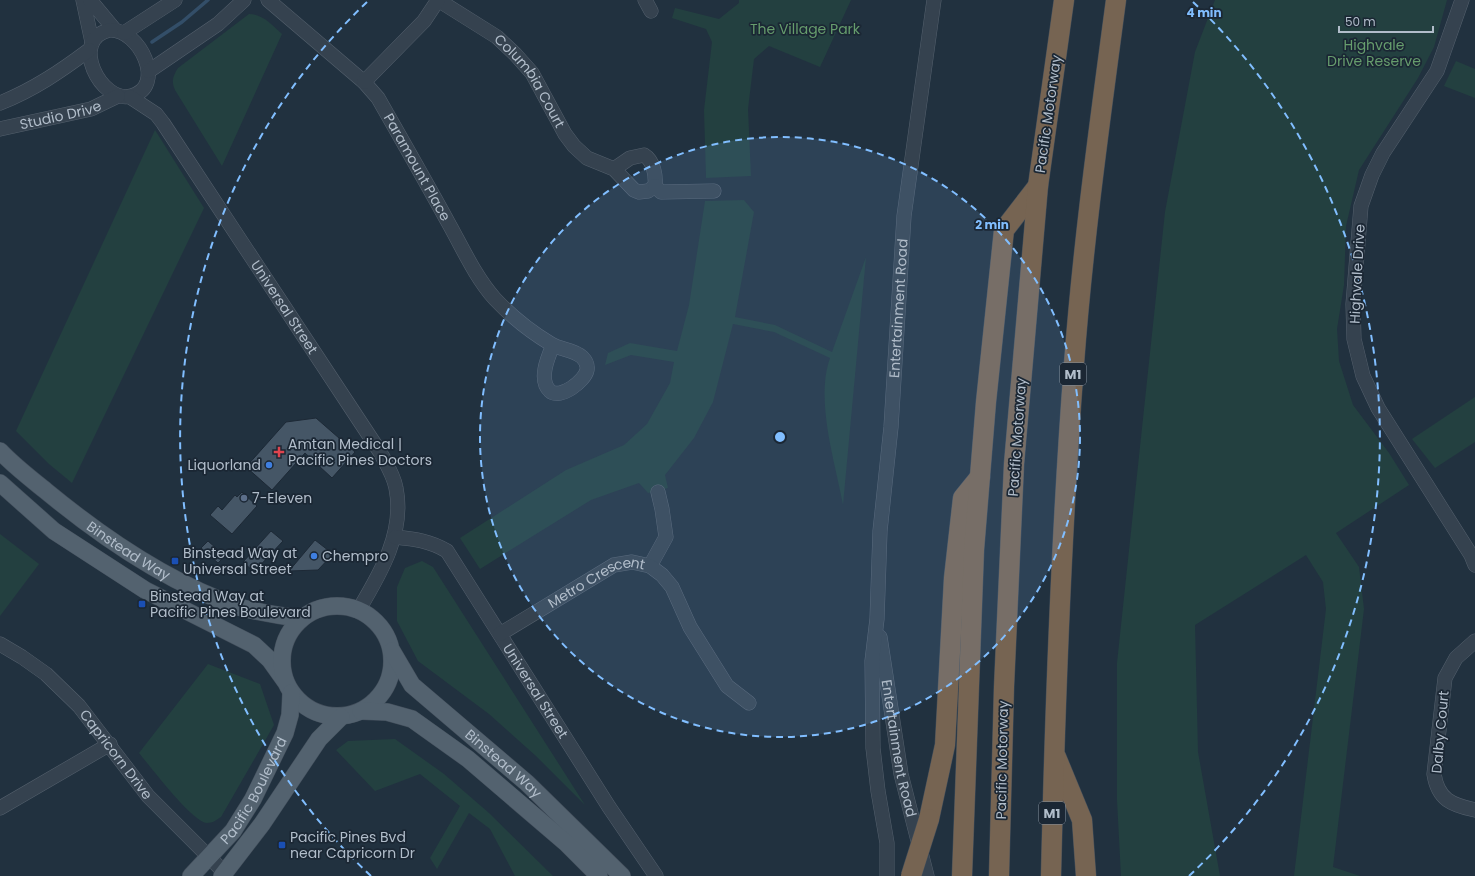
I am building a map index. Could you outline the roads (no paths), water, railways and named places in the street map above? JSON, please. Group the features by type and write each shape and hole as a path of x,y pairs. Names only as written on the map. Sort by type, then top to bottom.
{"highway":[{"name":"Pacific Motorway","path":"999,876 1004,687 1014,464 1038,186 1064,0"},
{"name":"M1","path":"1051,876 1054,750 1074,363 1090,201 1116,0"},
{"path":"962,876 974,558 986,402 1004,230 1038,186"},
{"path":"911,876 929,819 945,746 954,578 963,498 980,477"},
{"path":"1054,750 1082,820 1086,876"}],"main road":[{"name":"Binstead Way","path":"0,451 67,508 138,558 190,586 233,604 261,612 302,619"},
{"name":"Binstead Way","path":"0,483 54,531 145,590 254,645 270,660 288,687"},
{"path":"329,607 344,607 358,611 369,617 378,626 390,648 392,666 387,684 377,700 362,711 341,717 327,716 313,711 301,704 288,687 281,664 283,647 290,631 302,619 314,611 329,607"},
{"name":"Binstead Way","path":"390,648 412,685 527,783 622,876"},
{"name":"Pacific Boulevard","path":"191,876 233,831 253,799 285,733 290,715 288,687"},
{"name":"Binstead Way","path":"362,711 387,712 412,719 468,759 566,843 599,876"},
{"name":"Pacific Boulevard","path":"223,875 262,824 319,739 341,717"}],"street":[{"path":"83,0 91,46 92,63 100,80 112,93 124,96 142,90 148,80 148,71 140,48 120,31 90,0"},
{"path":"91,46 99,34 120,31 175,0"},
{"path":"148,71 218,24 244,0"},
{"name":"Paramount Place","path":"268,0 364,82 378,98 482,281 494,298 512,316 553,345"},
{"path":"364,82 424,21 438,0"},
{"name":"Columbia Court","path":"438,0 497,37 515,54 532,73 565,134 574,146 587,158 614,169 634,190 640,192 648,191 655,186"},
{"name":"Entertainment Road","path":"887,876 887,843 878,791 872,720 872,661 877,618 880,531 891,427 904,216 934,0"},
{"name":"Highvale Drive","path":"1462,0 1437,71 1383,153 1372,174 1361,206 1353,311 1354,339 1363,376 1378,408 1414,467 1471,554 1475,565"},
{"name":"Studio Drive","path":"0,103 22,94 62,71 91,46"},
{"name":"Studio Drive","path":"0,129 91,109 124,96"},
{"name":"Universal Street","path":"124,96 156,114 163,123 380,452 396,487 399,506 395,537 378,577 358,611"},
{"path":"614,169 630,158 644,155 650,161 655,178 655,186 661,192 714,191"},
{"path":"650,566 666,537 658,492"},
{"name":"Universal Street","path":"395,537 420,539 434,543 447,551 609,807 656,876"},
{"name":"Metro Crescent","path":"500,634 614,565 632,562 650,566 662,575 672,587 690,627 727,686 749,703"},
{"name":"Entertainment Road","path":"877,618 901,774 927,876"},
{"name":"Dalby Court","path":"1475,641 1456,658 1445,678 1434,774 1436,787 1444,797 1457,806 1475,810"},
{"name":"Capricorn Drive","path":"0,644 46,674 79,706 110,744 148,796 209,857 223,875"},
{"path":"0,808 110,744"}],"waterway":[{"path":"152,42 182,22 208,0"}],"place":[{"name":"Amtan Medical | Pacific Pines Doctors","path":"279,452"},
{"name":"Liquorland","path":"269,465"},
{"name":"7-Eleven","path":"244,498"},
{"name":"Chempro","path":"314,556"},
{"name":"Binstead Way at Universal Street","path":"175,561"},
{"name":"Binstead Way at Pacific Pines Boulevard","path":"142,604"},
{"name":"Pacific Pines Bvd near Capricorn Dr","path":"282,845"}],"park label":[{"name":"The Village Park","path":"805,29"},
{"name":"Highvale Drive Reserve","path":"1374,54"}]}
